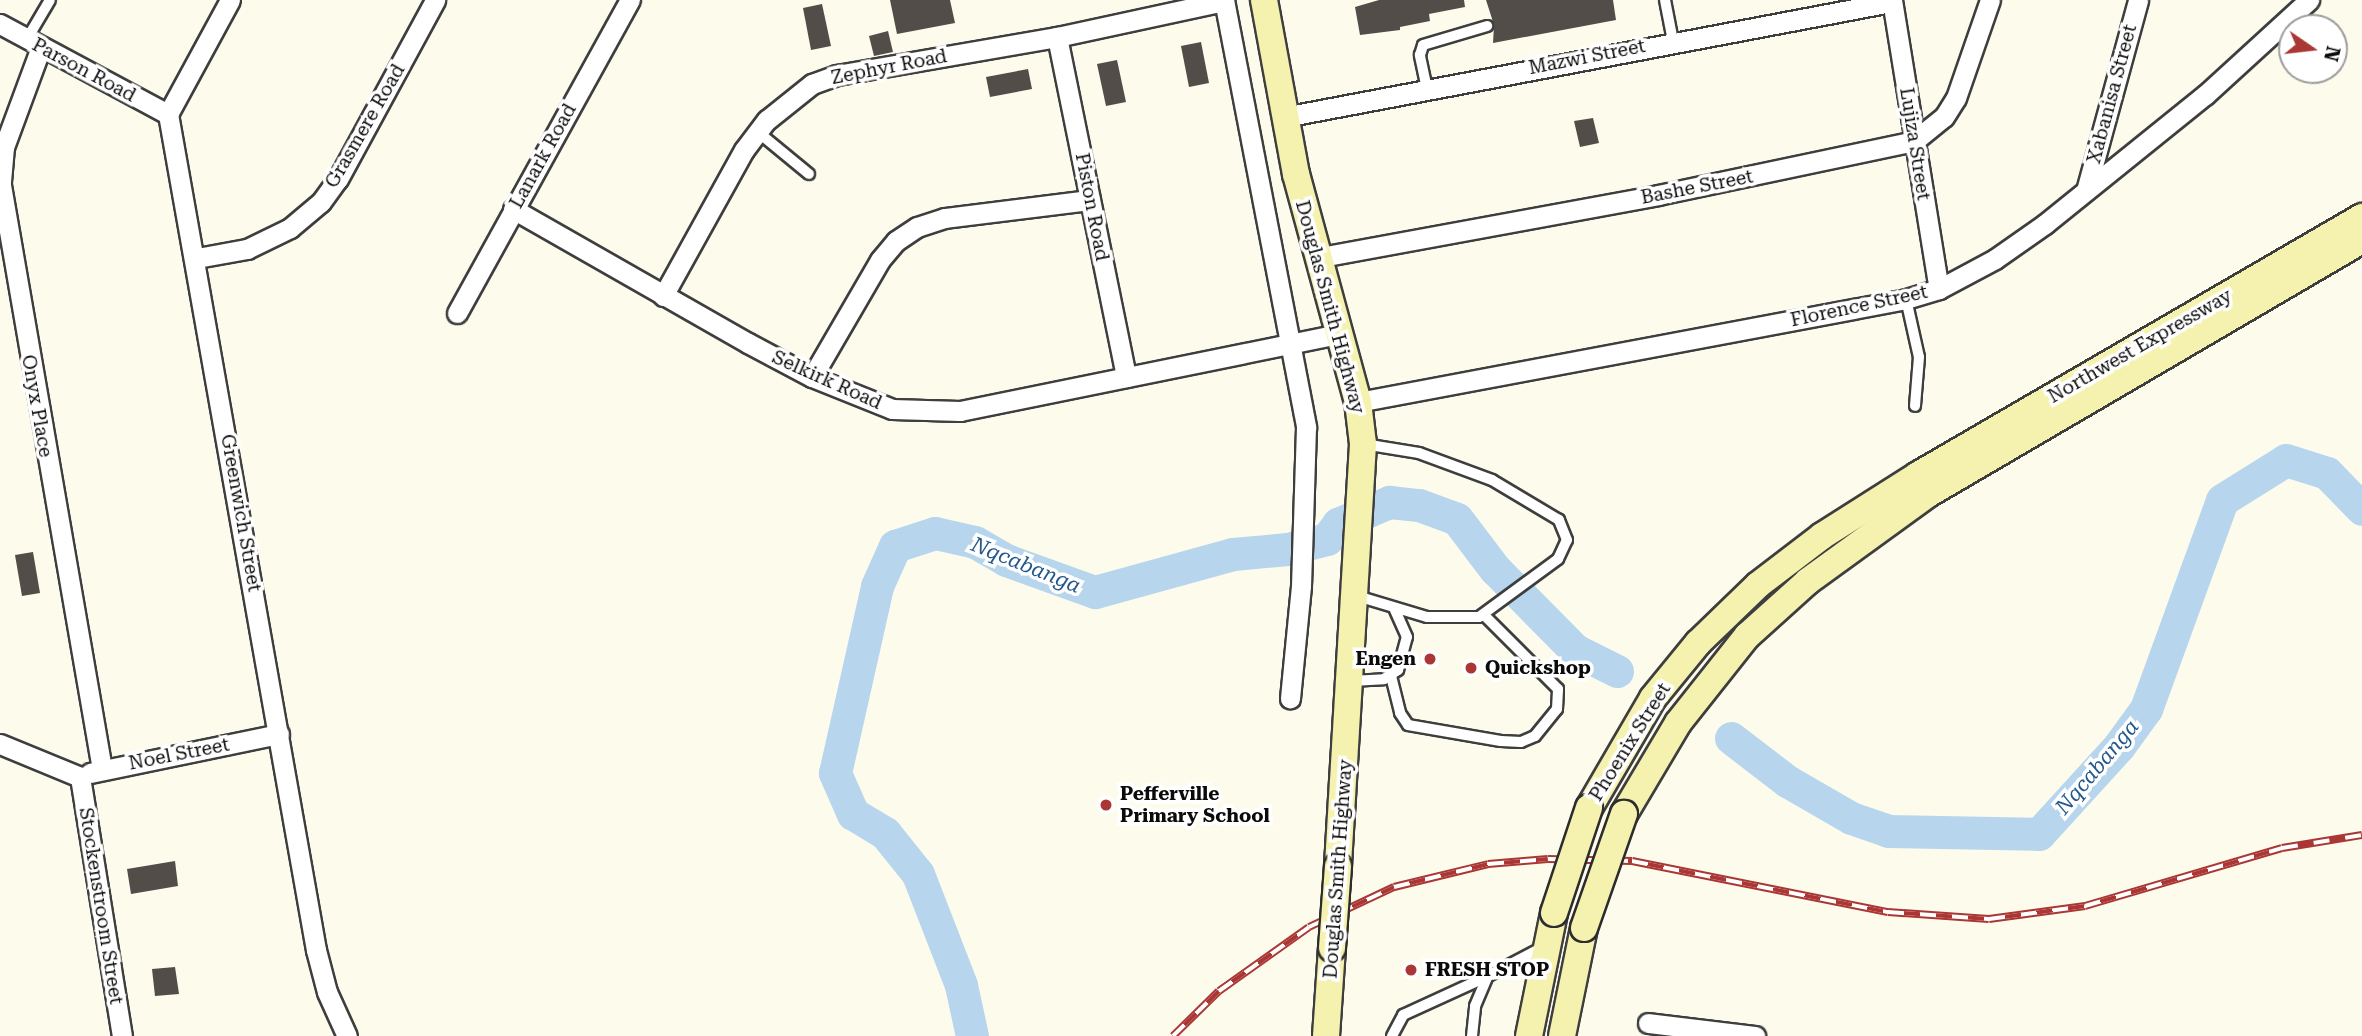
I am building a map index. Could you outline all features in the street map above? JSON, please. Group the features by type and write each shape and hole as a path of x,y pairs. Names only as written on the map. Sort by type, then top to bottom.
{"main road":[{"name":"Douglas Smith Highway","path":"1264,0 1284,117 1316,258 1358,402 1363,444 1359,565 1326,1036"},
{"name":"Northwest Expressway","path":"1923,484 2362,217"},
{"name":"Northwest Expressway","path":"1923,484 2362,240"},
{"name":"Phoenix Street","path":"1529,1036 1553,914 1589,808 1653,698 1698,643 1758,585 1822,536 1923,484"},
{"name":"Phoenix Street","path":"1562,1036 1584,928 1624,814 1678,723 1747,636 1923,484"}],"street":[{"path":"168,114 230,0"},
{"name":"Grasmere Road","path":"197,258 247,249 290,228 321,202 338,179 435,0"},
{"name":"Lanark Road","path":"457,313 631,0"},
{"path":"1224,0 1306,427 1301,586 1290,698"},
{"name":"Zephyr Road","path":"663,296 758,132 790,99 837,75 1057,37 1224,0"},
{"name":"Bashe Street","path":"1316,258 1658,195 1914,141 1944,117 1956,98 1990,0"},
{"name":"Xabanisa Street","path":"2087,187 2138,0"},
{"name":"Florence Street","path":"1358,402 1906,299 1939,289 1995,259 2205,95 2309,0"},
{"name":"Mazwi Street","path":"1284,117 1892,1"},
{"name":"Lujiza Street","path":"1892,1 1939,289"},
{"name":"Parson Road","path":"0,24 168,114"},
{"name":"Piston Road","path":"1057,37 1126,377"},
{"name":"Onyx Place","path":"34,43 4,147 1,186 102,769"},
{"name":"Greenwich Street","path":"168,114 197,258 316,950 327,992 347,1036"},
{"path":"812,377 880,260 896,241 918,227 959,216 1090,200"},
{"name":"Selkirk Road","path":"513,209 663,296 812,377 892,409 938,413 1338,334"},
{"name":"Noel Street","path":"80,777 102,769 279,734"},
{"path":"0,744 80,777"},
{"name":"Stockenstroom Street","path":"80,777 122,1036"},
{"path":"1648,1023 1755,1036"}],"lane":[{"path":"34,43 50,0"},
{"path":"1665,0 1673,41"},
{"path":"1427,89 1420,55 1423,45 1487,26"},
{"path":"758,132 809,174"},
{"path":"1906,299 1919,357 1915,406"},
{"path":"1357,596 1395,610 1451,620 1488,613 1539,576 1564,551 1566,530 1559,520 1492,480 1452,464 1363,444"},
{"path":"1395,610 1405,626 1406,649 1391,676 1400,713 1408,725 1521,742 1535,736 1557,709 1558,689 1488,613"},
{"path":"1351,681 1391,676"},
{"path":"1392,1036 1404,1014 1546,946"},
{"path":"1472,1036 1475,1006 1488,976"}],"building":[{"path":"890,0 950,0 955,23 897,34"},
{"path":"1379,0 1464,0 1465,7 1429,14 1430,21 1400,27 1400,30 1360,35 1355,7"},
{"path":"1486,0 1613,0 1616,20 1493,43 1494,25"},
{"path":"822,4 831,46 811,50 803,8"},
{"path":"888,31 893,52 874,56 869,36"},
{"path":"1201,42 1209,83 1189,87 1181,46"},
{"path":"1117,60 1126,102 1106,106 1097,64"},
{"path":"1028,69 1032,89 990,97 986,77"},
{"path":"1593,118 1599,143 1580,147 1574,121"},
{"path":"33,552 40,593 22,596 15,555"},
{"path":"175,861 178,886 131,894 127,869"},
{"path":"175,967 179,994 155,996 152,969"}],"waterway":[{"name":"Nqcabanga","path":"1731,738 1787,781 1851,818 1888,831 2039,834 2119,746 2146,709 2222,500 2286,460 2327,473 2362,509"},
{"name":"Nqcabanga","path":"972,1036 961,985 918,874 885,833 853,814 835,773 877,586 895,546 935,533 975,542 1006,560 1095,592 1233,554 1288,549 1327,539 1338,524 1389,502 1419,505 1457,519 1495,569 1575,650 1617,671"}],"railway":[{"path":"1173,1036 1219,991 1309,927 1394,887 1488,864 1548,859 1632,861 1888,912 1989,919 2085,906 2282,848 2362,835"}],"place":[{"name":"Engen","path":"1430,659"},
{"name":"Quickshop","path":"1471,668"},
{"name":"Pefferville Primary School","path":"1106,805"},
{"name":"FRESH STOP","path":"1411,970"}]}
